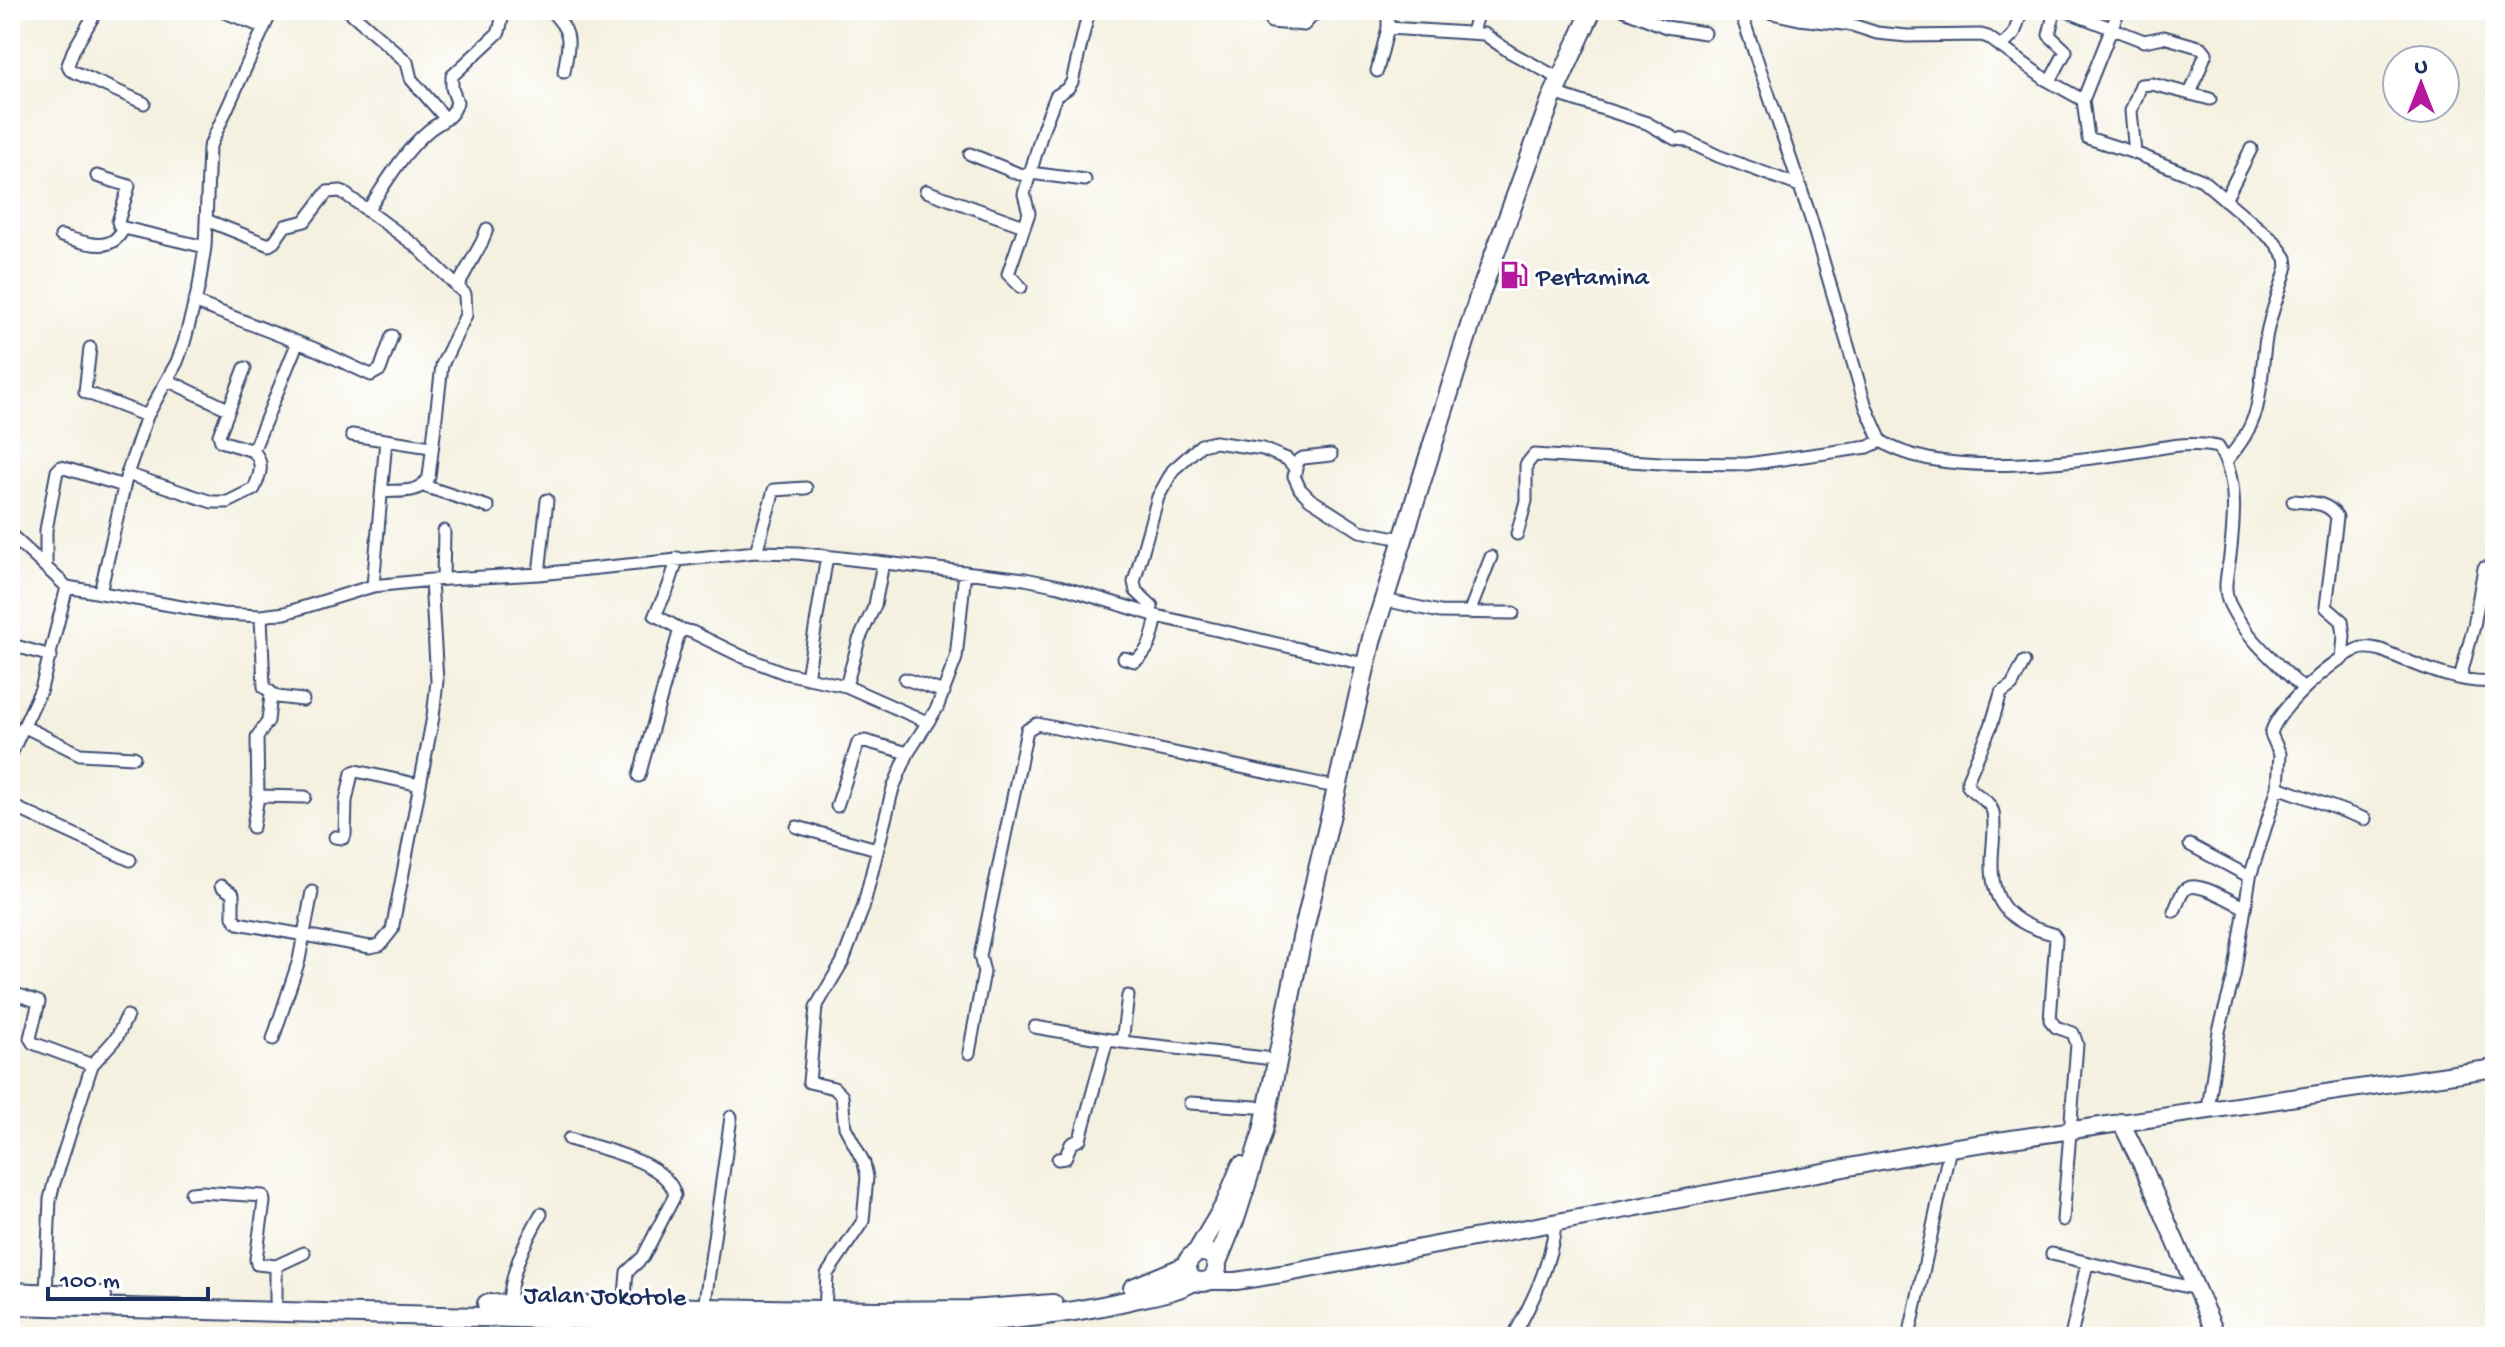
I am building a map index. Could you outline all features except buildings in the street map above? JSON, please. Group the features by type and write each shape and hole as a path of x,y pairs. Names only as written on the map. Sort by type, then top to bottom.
{"highway":[{"path":"1203,1268 1241,1165 1265,1058 1291,968 1360,663 1384,600 1480,294 1580,10"},
{"path":"1203,1268 1236,1216 1263,1131 1326,785 1473,291 1554,84 1592,10"},
{"name":"Jalan Jokotole","path":"580,1312 624,1307 704,1309 759,1323 825,1310 970,1310 1052,1304 1130,1289 1203,1268"},
{"name":"Jalan Jokotole","path":"10,1305 580,1312 759,1323 918,1325 1028,1319 1086,1310 1177,1289 1203,1268"},
{"name":"Jalan Jokotole","path":"10,1292 508,1311"}],"main road":[{"path":"1203,1268 1253,1279 1555,1225 1950,1148 2495,1068"},
{"path":"2121,1122 2217,1337"}],"street":[{"path":"97,10 73,51 68,65 70,70 144,103"},
{"path":"219,10 263,27"},
{"path":"100,593 126,480 147,416 184,343 205,247 209,148 272,10"},
{"path":"348,10 407,62 411,79 446,119"},
{"path":"367,211 427,131 453,115 457,102 452,76 499,32 504,10"},
{"path":"550,10 567,27 569,38 564,72"},
{"path":"1021,287 1010,278 1008,269 1029,213 1024,194 1052,103 1072,82 1089,10"},
{"path":"1271,22 1304,25 1318,10"},
{"path":"1377,71 1388,28 1388,10"},
{"path":"1472,33 1478,10"},
{"path":"1624,10 1666,27 1705,33"},
{"path":"1740,10 1800,186 1866,407 1881,441 1906,451 1966,465 2083,459 2202,443 2218,447 2227,460 2233,483 2232,533 2225,586 2229,603 2252,638 2303,689"},
{"path":"1759,10 1799,19 1852,25 1877,33 1907,36 1981,35 2083,100"},
{"path":"2001,47 2014,34 2022,10"},
{"path":"2050,81 2066,51 2049,35 2055,10"},
{"path":"2064,10 2144,41 2164,37 2204,50 2206,53 2190,94"},
{"path":"2119,10 2083,100 2088,138 2202,180 2275,242 2286,258 2287,266 2266,338 2257,414 2245,439 2227,460"},
{"path":"1388,28 1484,34 1554,84 1647,123 1675,139 1685,140 1718,156 1800,186"},
{"path":"2135,153 2131,111 2141,85 2152,84 2210,99"},
{"path":"2225,200 2251,149"},
{"path":"970,154 1019,174 1085,180"},
{"path":"97,176 129,186 118,222 123,229 205,247"},
{"path":"206,220 269,245 285,226 305,221 327,192 341,191 416,246 465,294 466,315 444,358 429,477 424,486 414,491 382,492"},
{"path":"926,191 1024,226"},
{"path":"61,236 108,244 118,239 123,229"},
{"path":"457,287 487,229"},
{"path":"194,302 315,349 371,375 380,370 392,336"},
{"path":"253,451 297,344"},
{"path":"90,348 85,392 147,416"},
{"path":"46,567 46,530 57,471 61,467 212,502 228,502 254,489 262,467 253,451 221,441 219,435 245,368"},
{"path":"167,380 228,409"},
{"path":"352,435 431,447"},
{"path":"373,586 386,440"},
{"path":"1517,534 1526,501 1526,465 1534,455 1661,463 1747,464 1868,447 1881,441"},
{"path":"1124,658 1135,661 1150,645 1154,615 1152,606 1136,591 1134,582 1158,497 1173,470 1201,445 1215,442 1277,453 1295,468"},
{"path":"1331,455 1303,458 1295,468 1294,476 1300,489 1310,499 1360,531 1397,538"},
{"path":"424,486 488,507"},
{"path":"756,552 774,490 806,488"},
{"path":"539,574 547,500"},
{"path":"2293,501 2324,505 2332,509 2337,517 2326,607 2342,621 2342,659"},
{"path":"221,886 235,898 234,921 370,947 380,945 392,930 433,717 438,666 437,580 444,531"},
{"path":"10,534 67,587 222,614 261,616 285,613 373,586 539,574 756,552 827,556 1025,579 1154,615 1360,663"},
{"path":"807,678 827,556"},
{"path":"1469,613 1491,557"},
{"path":"678,558 655,615 741,656 785,673 846,686 927,722"},
{"path":"846,686 859,640 875,605 883,563"},
{"path":"2460,678 2474,626 2484,568"},
{"path":"825,1310 827,1274 860,1229 867,1197 867,1177 864,1163 845,1127 842,1096 834,1088 809,1082 814,1015 843,961 868,892 893,788 908,753 944,692 956,658 965,572"},
{"path":"10,756 25,727 51,656 67,587"},
{"path":"1384,600 1440,612 1513,613"},
{"path":"261,616 264,687 271,695 303,700"},
{"path":"639,776 680,629"},
{"path":"10,647 51,656"},
{"path":"2208,1110 2219,1031 2234,976 2250,877 2278,787 2280,754 2272,731 2281,715 2303,689 2342,659 2368,647 2460,678 2475,682 2495,681"},
{"path":"2024,662 2012,685 2001,693 1968,786 1988,803 1993,812 1992,866 1995,890 2002,907 2017,921 2053,934 2056,938 2050,1020 2076,1037 2063,1220"},
{"path":"905,679 944,692"},
{"path":"253,827 258,796 257,737 268,721 271,695"},
{"path":"969,1053 984,972 980,956 1027,730 1031,726 1037,724 1326,785"},
{"path":"25,727 80,754 134,757"},
{"path":"837,806 858,743 865,741 908,753"},
{"path":"335,837 343,838 345,835 346,801 352,773 356,771 420,785"},
{"path":"2278,787 2365,819"},
{"path":"258,796 305,797"},
{"path":"10,805 130,860"},
{"path":"797,827 877,849"},
{"path":"2190,845 2250,877"},
{"path":"2174,911 2185,889 2190,887 2212,891 2244,907"},
{"path":"273,1039 290,989 312,892"},
{"path":"10,992 39,1002 30,1038 33,1043 92,1065"},
{"path":"1122,1042 1128,996"},
{"path":"46,1294 50,1199 92,1065 117,1037 127,1016"},
{"path":"1035,1027 1107,1040 1265,1058"},
{"path":"1058,1159 1064,1160 1071,1144 1080,1139 1107,1040"},
{"path":"1190,1103 1256,1107"},
{"path":"704,1309 731,1117"},
{"path":"569,1139 645,1164 673,1187 675,1195 643,1257 627,1272 624,1307"},
{"path":"1909,1337 1950,1148"},
{"path":"191,1193 263,1196 257,1264 276,1266 304,1253"},
{"path":"508,1311 513,1270 541,1214"},
{"path":"1513,1337 1548,1260 1555,1225"},
{"path":"2052,1254 2196,1289"},
{"path":"2071,1337 2087,1263"},
{"path":"276,1266 276,1300"}],"place":[{"name":"Pertamina","path":"1514,275"}]}
